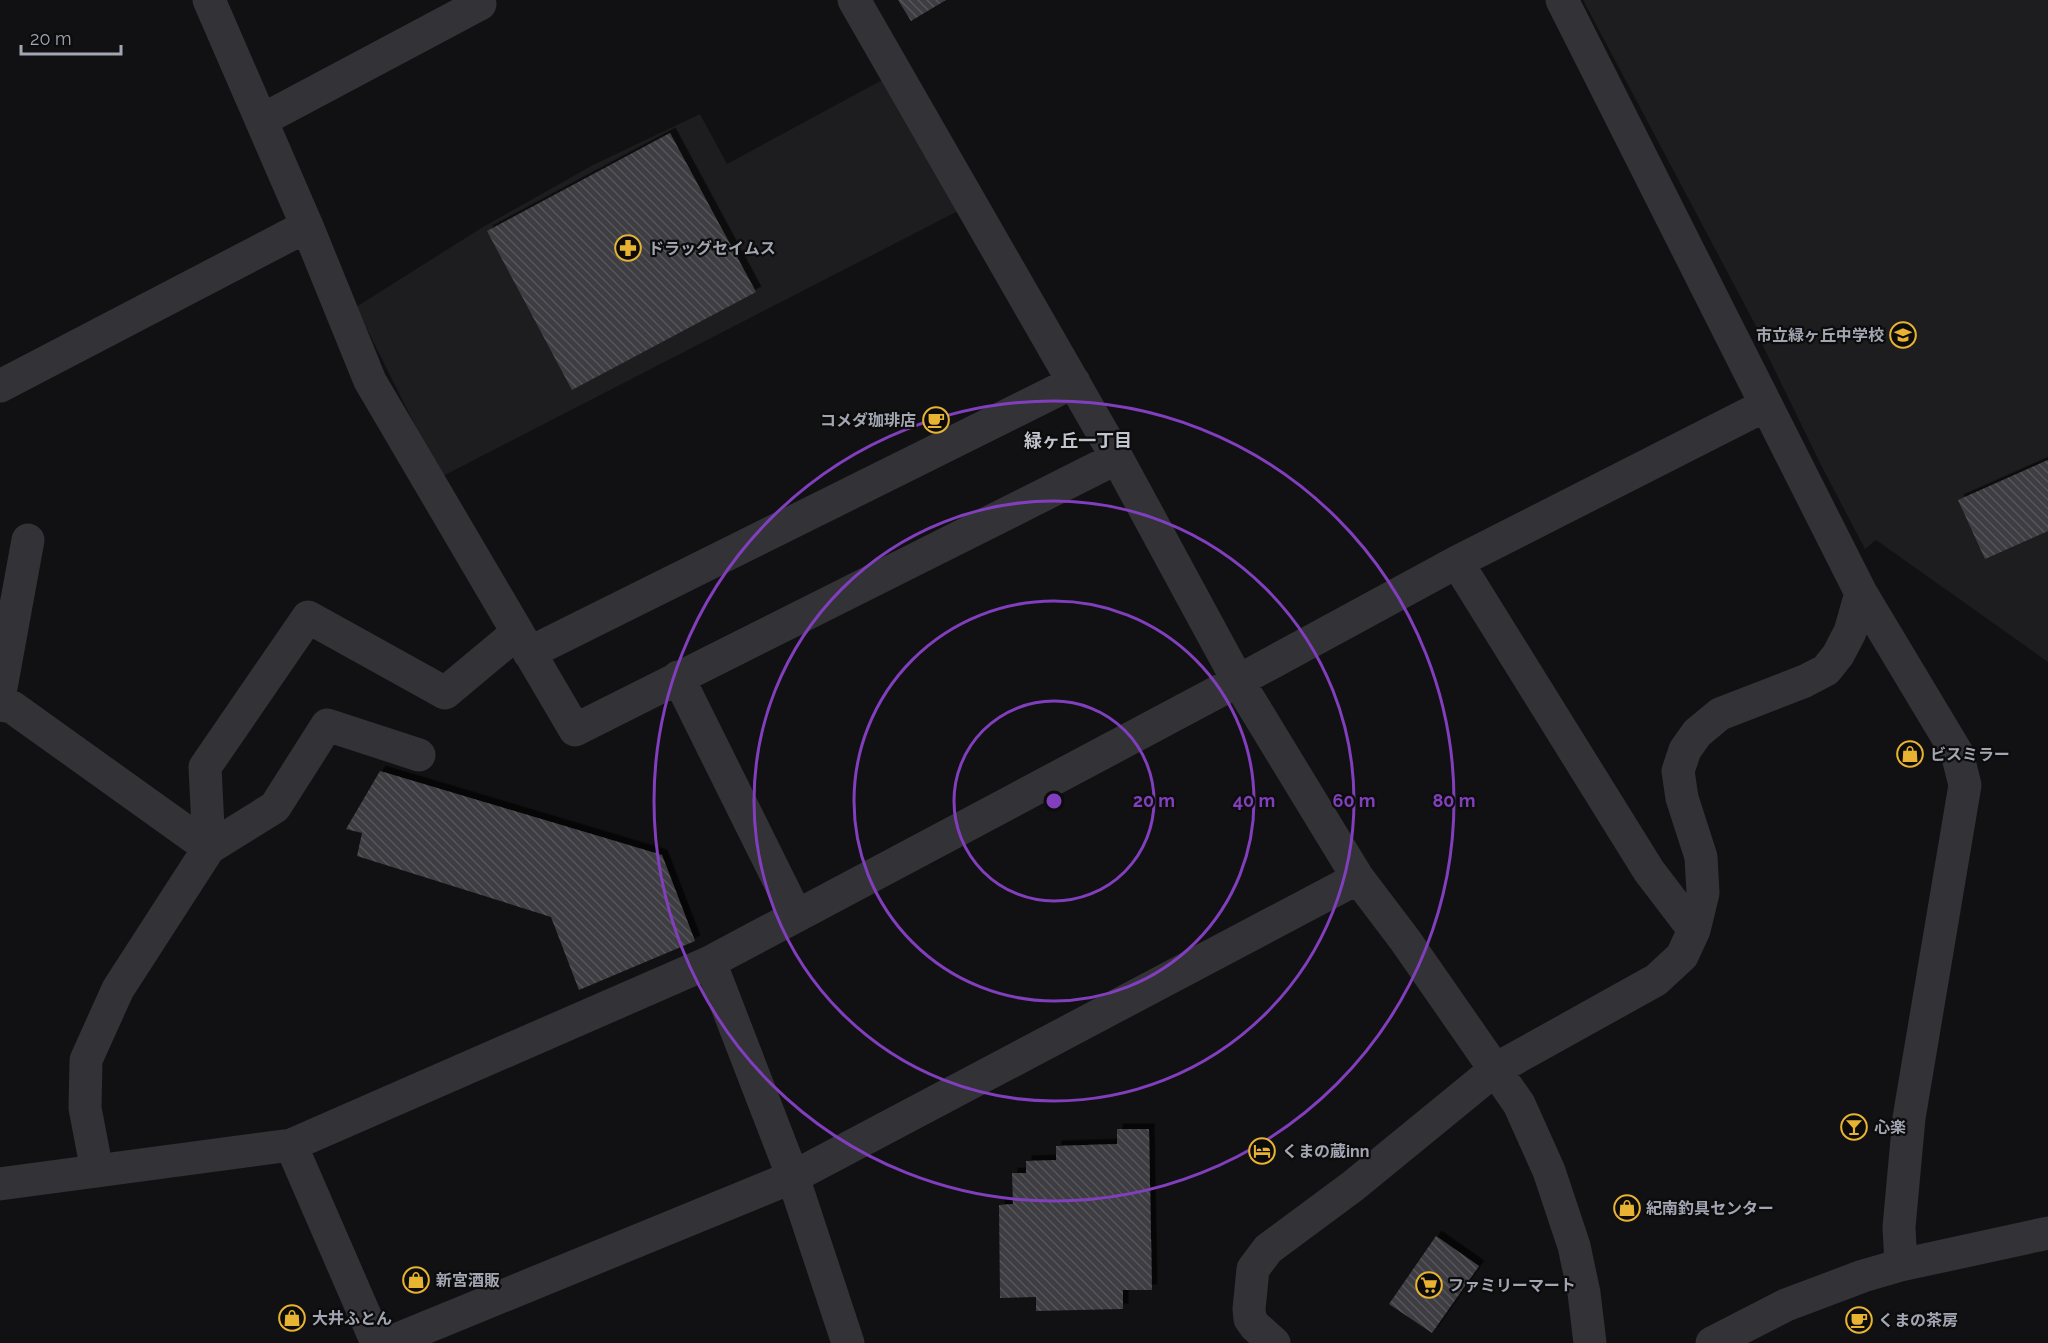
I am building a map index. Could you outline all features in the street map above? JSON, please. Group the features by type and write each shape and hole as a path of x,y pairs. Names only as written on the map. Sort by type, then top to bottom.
{"street":[{"path":"209,0 307,225 370,381 575,730 1118,458"},
{"path":"854,0 1118,458 1238,681 1358,878 1405,940 1519,1104 1549,1171 1574,1246 1584,1293 1590,1343"},
{"path":"1562,0 1861,593 1957,753 1965,785 1909,1118 1899,1227 1901,1265"},
{"path":"262,120 480,4"},
{"path":"0,386 307,225"},
{"path":"209,848 205,767 308,617 445,693 523,643 1074,382"},
{"path":"0,1184 291,1145 710,962 1457,562 1766,405"},
{"path":"0,693 28,540"},
{"path":"1457,562 1649,871 1694,930"},
{"path":"1274,1343 1255,1326 1250,1319 1249,1309 1253,1269 1268,1249 1353,1186 1496,1069 1656,980 1682,956 1694,930 1703,893 1701,857 1682,798 1678,771 1685,750 1697,733 1720,714 1805,681 1826,670 1838,655 1850,632 1861,593"},
{"path":"678,677 796,915"},
{"path":"0,705 12,707 209,848"},
{"path":"97,1171 85,1108 86,1060 118,989 209,848 275,807 327,725 419,755"},
{"path":"388,1343 793,1177 1358,878"},
{"path":"710,962 793,1177 848,1343"},
{"path":"291,1145 377,1343"},
{"path":"1712,1343 1786,1305 1863,1276 1901,1265 2048,1233"}],"shaded area":[{"name":"市立緑ヶ丘中学校","path":"1583,0 2048,0 2048,662 1876,540 1865,549 1820,463 1762,344 1756,326"},
{"path":"884,79 960,210 441,477 356,307 483,227 593,165 700,114 727,164"}],"building":[{"path":"898,0 946,0 911,21"},
{"path":"670,133 756,292 572,390 487,231"},
{"path":"2048,460 2048,531 1985,559 1958,500"},
{"path":"380,771 662,855 695,941 579,990 551,917 357,856 362,833 346,829"},
{"path":"1117,1129 1149,1129 1152,1290 1123,1290 1123,1309 1036,1311 1036,1297 1000,1298 999,1205 1013,1204 1012,1173 1026,1173 1026,1161 1056,1160 1056,1146 1117,1144"},
{"path":"1436,1236 1479,1266 1432,1333 1389,1304"}],"place":[{"name":"ドラッグセイムス","path":"628,248"},
{"name":"市立緑ヶ丘中学校","path":"1903,335"},
{"name":"コメダ珈琲店","path":"936,420"},
{"name":"ビスミラー","path":"1910,754"},
{"name":"心楽","path":"1854,1127"},
{"name":"くまの蔵inn","path":"1262,1151"},
{"name":"紀南釣具センター","path":"1627,1208"},
{"name":"新宮酒販","path":"416,1280"},
{"name":"ファミリーマート","path":"1429,1285"},
{"name":"大井ふとん","path":"292,1318"},
{"name":"くまの茶房","path":"1859,1320"}],"district":[{"name":"緑ヶ丘一丁目","path":"1078,440"}]}
